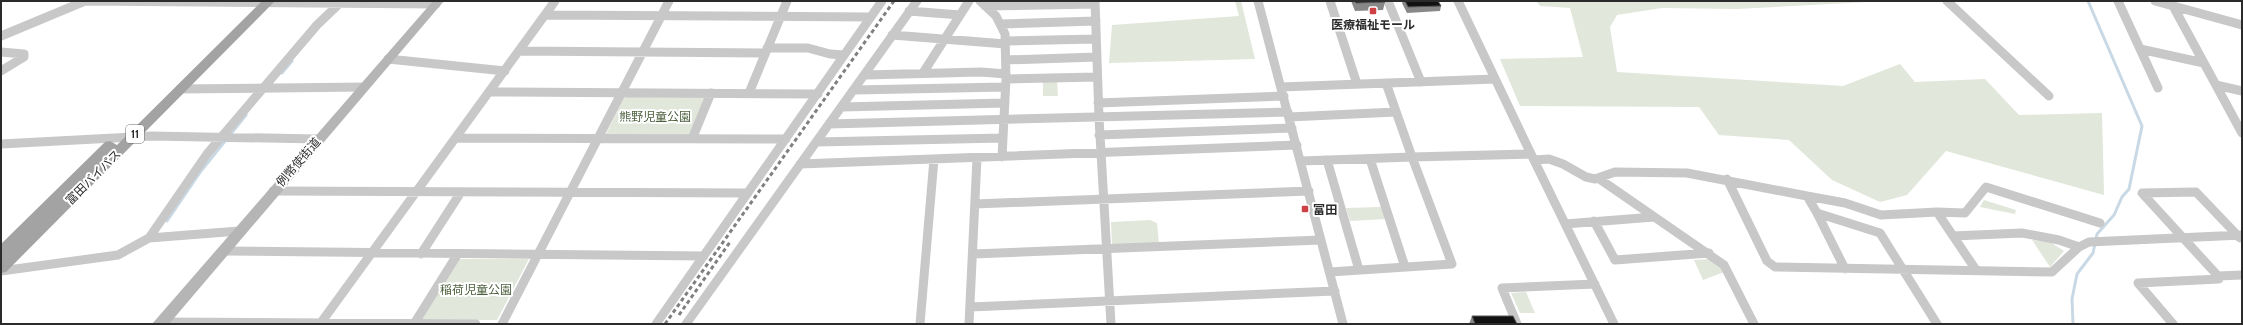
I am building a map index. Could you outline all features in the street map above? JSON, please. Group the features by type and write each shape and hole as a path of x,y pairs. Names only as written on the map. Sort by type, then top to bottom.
{"main road":[{"name":"富田バイパス","path":"1,268 132,138 263,2"},
{"name":"富田バイパス","path":"1,253 117,138 263,2"}],"street":[{"path":"1,36 85,1 438,2"},
{"path":"321,323 556,1"},
{"path":"502,324 669,1"},
{"path":"749,93 765,50 787,1"},
{"path":"656,324 882,1"},
{"path":"686,324 865,75 916,1"},
{"path":"924,73 969,1"},
{"path":"1258,1 1343,324"},
{"path":"1330,1 1357,84"},
{"path":"1388,1 1421,82"},
{"path":"1458,1 1494,79 1614,324"},
{"path":"1948,1 2049,96"},
{"path":"2118,1 2158,88"},
{"path":"2155,1 2242,25"},
{"path":"149,238 242,111 264,88 317,25 341,2"},
{"name":"例幣使街道","path":"160,323 438,2"},
{"path":"983,3 1095,2 1099,136 1111,324"},
{"path":"983,3 1001,24 1006,43 1006,80 1002,157"},
{"path":"2173,6 2242,133"},
{"path":"909,11 960,15"},
{"path":"546,15 870,17"},
{"path":"1001,24 1096,21"},
{"path":"892,35 1006,43 1096,39"},
{"path":"519,51 643,52 808,48 830,54 844,55"},
{"path":"2140,49 2204,63"},
{"path":"1,52 24,54 24,58 1,71"},
{"path":"1006,60 1097,57"},
{"path":"388,59 505,71"},
{"path":"865,75 981,72 1006,80"},
{"path":"854,90 1006,80 1098,77"},
{"path":"1098,103 1282,92 1357,84 1494,79"},
{"path":"1330,272 1452,264 1386,83"},
{"path":"2216,85 2242,91"},
{"path":"180,89 364,87"},
{"path":"490,92 818,94"},
{"path":"692,139 711,93"},
{"path":"842,107 1004,103"},
{"path":"829,124 1396,112"},
{"path":"1099,136 1292,128"},
{"path":"1,144 117,138 318,139"},
{"path":"456,138 786,139"},
{"path":"816,142 1003,138"},
{"path":"800,164 1296,145"},
{"path":"1301,162 1412,157 1533,157 1549,159 1563,164 1586,177 1598,178 1615,172 1687,173 1727,179 1845,203 1880,215 1937,212 1965,213 1986,188 2100,222"},
{"path":"969,324 977,158"},
{"path":"920,324 934,159"},
{"path":"1370,159 1405,267"},
{"path":"1327,160 1359,270"},
{"path":"1598,178 1709,253 1728,270 1754,324"},
{"path":"1727,179 1767,261 1775,267 2052,272 2078,247 2089,242 2183,237 2240,237"},
{"path":"273,191 748,194"},
{"path":"975,204 1309,191"},
{"path":"421,254 461,192"},
{"path":"2218,276 2142,193 2196,192 2240,237"},
{"path":"1807,196 1845,269"},
{"path":"1937,212 1976,270"},
{"path":"1817,213 1880,233 1937,324"},
{"path":"1565,224 1654,217"},
{"path":"1594,221 1615,260 1709,253"},
{"path":"1,271 118,255 149,238 239,231"},
{"path":"1953,236 2022,233 2059,240 2078,247"},
{"path":"973,254 1321,240"},
{"path":"222,251 704,256"},
{"path":"415,324 457,254"},
{"path":"2218,276 2242,275"},
{"path":"2173,324 2138,283 2219,279 2218,276"},
{"path":"1517,324 1502,288 1595,284"},
{"path":"970,307 1335,291"},
{"path":"160,323 476,324"}],"green space":[{"path":"1235,1 1241,1 1255,59 1109,63 1112,25 1239,16"},
{"path":"1536,1 1886,1 1737,9 1662,8 1617,15 1610,27 1617,72 1843,86 1900,64 1915,82 1985,79 2019,115 2102,113 2104,195 1946,151 1907,195 1880,202 1832,180 1789,140 1719,135 1699,107 1520,106 1500,59 1583,57 1570,8 1540,6"},
{"path":"1057,81 1058,96 1043,96 1043,82"},
{"name":"熊野児童公園","path":"627,96 706,96 689,136 605,136 623,99"},
{"path":"1984,200 2016,210 2015,214 1980,207"},
{"path":"1381,207 1386,219 1350,221 1346,208"},
{"path":"1150,220 1157,223 1159,244 1112,244 1111,222"},
{"path":"2032,240 2050,242 2064,251 2050,267"},
{"name":"稲荷児童公園","path":"458,259 529,259 497,320 421,320"},
{"path":"1711,259 1727,271 1703,280 1694,260"},
{"path":"1526,292 1535,313 1520,313 1511,293"}],"building":[{"path":"1355,1 1384,1 1385,2 1356,3"},
{"path":"1405,1 1438,1 1441,6 1408,7"},
{"path":"1472,316 1513,316 1517,324 1475,324"}],"waterway":[{"path":"2073,324 2072,299 2077,274 2093,253 2097,234 2114,215 2122,197 2129,189 2142,126 2088,1"},
{"path":"282,73 292,61"},
{"path":"167,221 201,171 246,115"}],"railway":[{"path":"665,324 894,1"},
{"path":"679,315 730,242"}],"place":[{"name":"医療福祉モール","path":"1373,11"},
{"name":"富田","path":"1305,209"}]}
